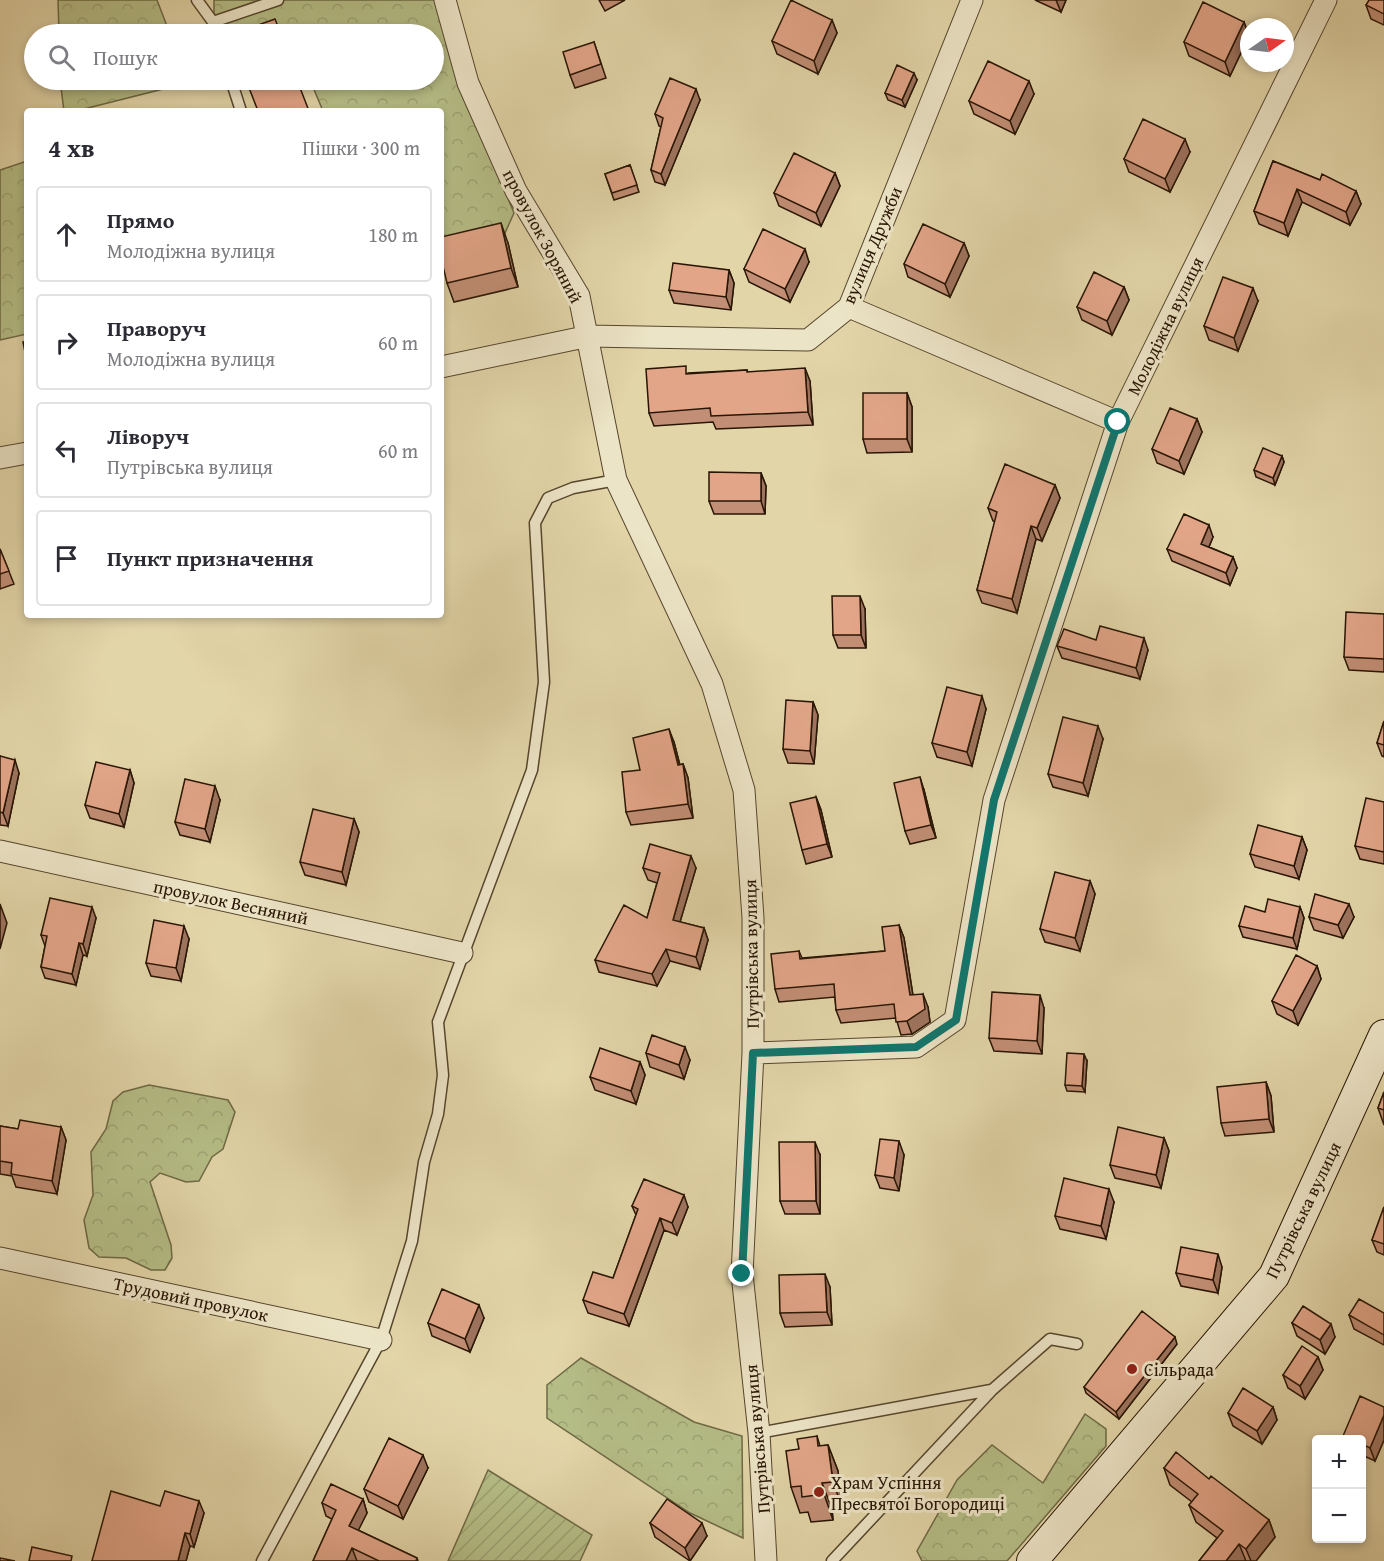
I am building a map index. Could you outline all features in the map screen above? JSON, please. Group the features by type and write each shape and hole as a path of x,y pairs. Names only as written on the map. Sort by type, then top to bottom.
{"main road":[{"name":"Путрівська вулиця","path":"1032,1561 1274,1276 1384,1035"}],"street":[{"name":"провулок Зоряний","path":"445,0 468,83 516,190 579,296 589,336 616,480"},
{"name":"вулиця Дружби","path":"444,366 589,336 808,340 849,307 972,0"},
{"name":"Молодіжна вулиця","path":"753,1053 916,1047 956,1020 994,800 1118,422 1326,0"},
{"path":"849,307 1118,422"},
{"path":"0,458 24,454"},
{"name":"Путрівська вулиця","path":"616,480 712,684 744,790 753,918 753,1053 742,1274 759,1432 766,1561"},
{"name":"провулок Весняний","path":"0,851 462,953"},
{"name":"Трудовий провулок","path":"0,1258 381,1340"}],"lane":[{"path":"197,0 213,22 278,0"},
{"path":"234,90 240,108"},
{"path":"262,1561 381,1340 412,1241 424,1162 438,1114 443,1075 438,1022 532,770 544,682 534,523 548,498 573,488 616,480"},
{"path":"832,1561 992,1390 1050,1339 1077,1344"},
{"path":"759,1432 992,1390"}],"green space":[{"path":"58,0 157,0 166,24 59,24"},
{"path":"214,0 435,0 442,24 218,24 214,13"},
{"path":"444,29 462,88 514,213 495,255 454,245 444,257 444,108 322,108 314,90 444,90"},
{"path":"61,90 159,90 88,108 64,108"},
{"path":"24,162 24,335 0,340 0,170"},
{"path":"149,1085 228,1100 235,1112 223,1149 212,1157 199,1181 186,1182 160,1173 150,1182 171,1245 172,1258 165,1270 151,1270 126,1258 99,1257 89,1248 84,1220 93,1195 91,1152 106,1129 113,1101 123,1092"},
{"path":"581,1358 694,1422 742,1436 743,1538 690,1513 547,1418 547,1385"},
{"path":"1085,1414 1106,1429 1106,1446 1007,1561 922,1561 917,1551 957,1480 992,1445 1043,1483"},
{"path":"488,1470 592,1535 580,1561 448,1561"}],"building":[{"path":"791,0 832,20 814,61 772,41"},
{"path":"1369,0 1384,0 1384,14 1366,5"},
{"path":"1203,2 1240,20 1240,30 1225,62 1184,42"},
{"path":"275,19 277,24 261,24"},
{"path":"594,42 601,64 570,75 563,52"},
{"path":"988,61 1029,81 1010,121 969,101"},
{"path":"897,65 914,73 902,100 885,93"},
{"path":"670,78 696,89 661,174 651,170 663,118 655,114"},
{"path":"250,90 301,90 308,108 257,108"},
{"path":"1143,119 1185,139 1165,179 1124,159"},
{"path":"794,153 835,173 816,213 774,193"},
{"path":"1273,161 1320,180 1322,174 1356,191 1346,212 1297,189 1284,223 1254,211"},
{"path":"630,165 637,185 612,193 605,174"},
{"path":"501,223 511,268 447,283 444,270 444,236"},
{"path":"923,224 964,243 945,284 904,264"},
{"path":"763,229 805,249 785,289 744,269"},
{"path":"673,263 729,270 726,297 669,290"},
{"path":"1094,272 1124,287 1107,321 1077,307"},
{"path":"1223,277 1253,288 1234,338 1204,326"},
{"path":"686,366 686,374 805,368 808,412 711,416 710,408 649,413 646,369"},
{"path":"863,393 907,393 907,439 863,439"},
{"path":"1170,408 1197,419 1179,461 1152,449"},
{"path":"1263,448 1282,456 1273,478 1254,470"},
{"path":"1005,464 1055,485 1037,528 1031,526 1012,599 977,590 997,512 988,508"},
{"path":"709,472 761,473 761,501 709,501"},
{"path":"1184,514 1209,525 1201,544 1233,557 1226,573 1167,549"},
{"path":"0,549 9,571 0,574"},
{"path":"832,596 860,596 861,635 833,635"},
{"path":"1346,612 1384,614 1384,659 1344,657"},
{"path":"1100,626 1144,638 1136,668 1057,646 1064,629 1096,640"},
{"path":"947,687 982,696 967,752 932,743"},
{"path":"786,700 813,702 810,751 783,749"},
{"path":"1063,717 1098,726 1083,783 1048,774"},
{"path":"1384,721 1384,745 1377,743"},
{"path":"669,729 678,765 683,764 688,804 626,812 622,772 640,770 633,738"},
{"path":"0,756 15,760 3,813 0,812"},
{"path":"96,762 130,770 119,814 85,805"},
{"path":"920,777 931,825 905,831 894,783"},
{"path":"185,779 215,786 205,829 175,822"},
{"path":"816,797 827,844 802,850 790,803"},
{"path":"1366,798 1384,802 1384,852 1355,846"},
{"path":"313,809 354,819 342,872 300,862"},
{"path":"1258,825 1302,837 1294,866 1250,854"},
{"path":"650,844 691,856 673,920 704,928 696,957 666,949 652,974 595,960 624,905 647,918 660,873 643,868"},
{"path":"1055,872 1090,881 1075,938 1040,929"},
{"path":"1315,894 1349,904 1338,925 1309,917"},
{"path":"50,898 92,907 83,944 79,943 72,974 41,967 47,936 41,935"},
{"path":"1268,899 1300,907 1293,938 1239,926 1245,906 1265,912"},
{"path":"154,920 184,926 176,968 146,963"},
{"path":"899,925 910,995 923,994 925,1009 907,1021 896,1022 894,1004 836,1010 834,984 775,989 771,954 799,951 800,959 885,951 882,927"},
{"path":"1296,955 1317,966 1293,1011 1272,1001"},
{"path":"992,992 1040,995 1037,1041 989,1038"},
{"path":"652,1035 685,1047 679,1065 646,1053"},
{"path":"600,1048 640,1062 631,1091 590,1077"},
{"path":"1067,1053 1084,1054 1082,1086 1065,1085"},
{"path":"1266,1082 1269,1119 1221,1123 1217,1087"},
{"path":"1384,1092 1384,1110 1378,1108"},
{"path":"20,1120 61,1127 52,1181 11,1174 12,1163 0,1161 0,1126 18,1129"},
{"path":"1118,1127 1164,1138 1156,1175 1110,1165"},
{"path":"880,1139 899,1141 894,1178 875,1175"},
{"path":"779,1142 815,1142 816,1201 780,1201"},
{"path":"1064,1178 1109,1189 1101,1226 1055,1216"},
{"path":"644,1179 684,1195 672,1223 660,1218 624,1314 583,1300 593,1272 613,1278 638,1209 632,1206"},
{"path":"1384,1207 1384,1244 1372,1240"},
{"path":"1181,1247 1218,1254 1213,1280 1176,1273"},
{"path":"825,1274 827,1312 780,1313 779,1275"},
{"path":"442,1289 479,1305 465,1339 428,1323"},
{"path":"1359,1299 1384,1313 1384,1335 1349,1315"},
{"path":"1303,1306 1331,1324 1320,1340 1292,1323"},
{"name":"Сільрада","path":"1142,1311 1175,1337 1116,1412 1084,1387"},
{"path":"1302,1346 1318,1357 1300,1386 1283,1375"},
{"path":"1243,1388 1273,1407 1257,1431 1228,1413"},
{"path":"1360,1396 1384,1407 1384,1415 1370,1448 1366,1446 1366,1435 1343,1435"},
{"path":"817,1436 818,1446 828,1445 833,1482 822,1483 824,1494 802,1497 801,1486 791,1487 786,1451 799,1449 797,1439"},
{"path":"389,1438 423,1455 398,1506 364,1489"},
{"path":"1176,1452 1209,1479 1211,1476 1269,1520 1246,1549 1239,1544 1226,1561 1199,1561 1223,1531 1189,1505 1198,1494 1164,1468"},
{"path":"331,1484 363,1499 349,1526 417,1558 416,1561 379,1561 352,1548 346,1561 313,1561 336,1510 322,1503"},
{"path":"111,1491 160,1506 165,1491 199,1501 190,1534 185,1533 178,1561 92,1561"},
{"path":"667,1499 702,1523 685,1548 650,1523"},
{"path":"32,1547 72,1556 71,1561 29,1561"}],"place":[{"name":"Сільрада","path":"1132,1369"},
{"name":"Храм Успіння Пресвятої Богородиці","path":"819,1492"}],"route":[{"path":"742,1274 753,1053 916,1047 956,1020 994,800 1118,422"}]}
